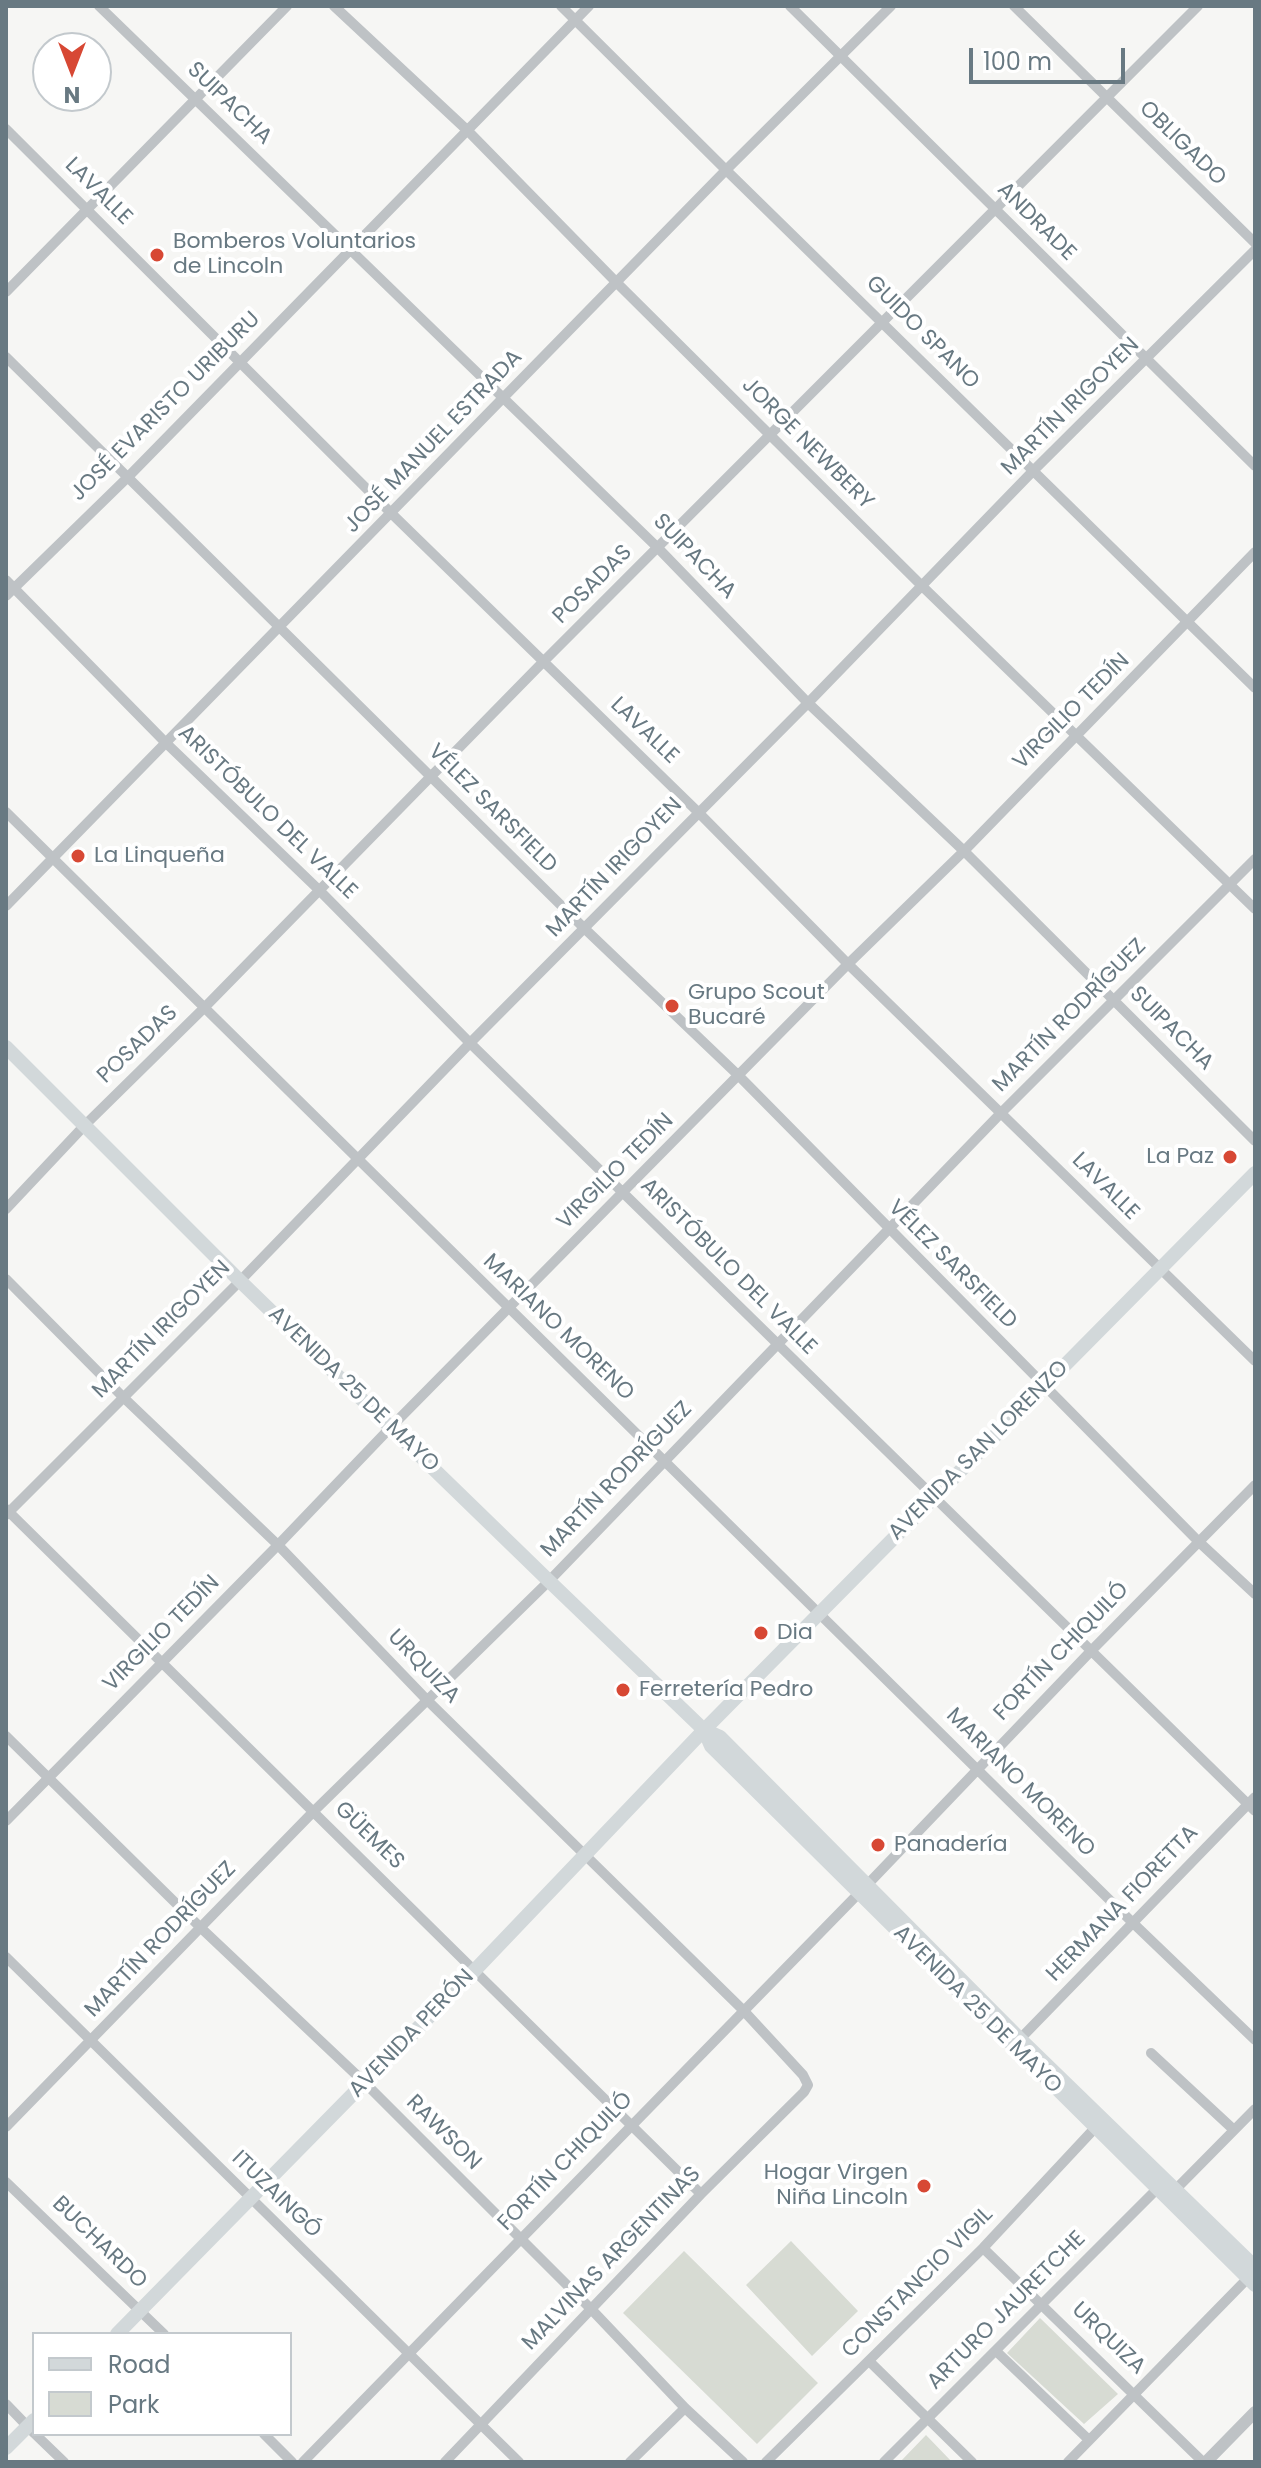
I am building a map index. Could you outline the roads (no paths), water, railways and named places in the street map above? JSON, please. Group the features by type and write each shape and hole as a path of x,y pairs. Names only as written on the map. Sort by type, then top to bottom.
{"main road":[{"name":"AVENIDA 25 DE MAYO","path":"6,1047 240,1281 549,1581 704,1730 720,1737 1016,2042 1253,2277"},
{"name":"AVENIDA SAN LORENZO","path":"704,1730 1255,1173"},
{"name":"AVENIDA PERÓN","path":"119,2332 476,1969 704,1730"},
{"name":"AVENIDA 25 DE MAYO","path":"1016,2042 1095,2128 1167,2189"},
{"path":"6,2448 32,2429"}],"street":[{"name":"SUIPACHA","path":"99,6 658,548 808,703 964,851 1255,1141"},
{"path":"6,292 287,6"},
{"name":"JORGE NEWBERY","path":"334,6 468,131 769,435 1255,909"},
{"name":"GUIDO SPANO","path":"561,6 1255,688"},
{"name":"JOSÉ EVARISTO URIBURU","path":"9,588 128,477 589,6"},
{"name":"ANDRADE","path":"790,6 1255,466"},
{"name":"JOSÉ MANUEL ESTRADA","path":"6,906 726,170 891,6"},
{"name":"OBLIGADO","path":"1014,6 1255,243"},
{"name":"POSADAS","path":"6,1209 85,1125 544,661 1198,6"},
{"name":"LAVALLE","path":"6,129 848,964 1255,1361"},
{"name":"MARTÍN IRIGOYEN","path":"7,1512 240,1281 1033,471 1255,250"},
{"name":"VÉLEZ SARSFIELD","path":"6,357 280,625 431,778 739,1076 889,1231 1199,1542 1255,1594"},
{"name":"VIRGILIO TEDÍN","path":"6,1821 1255,552"},
{"name":"ARISTÓBULO DEL VALLE","path":"9,588 1090,1652 1253,1804"},
{"name":"MARIANO MORENO","path":"6,812 1255,2040"},
{"name":"MARTÍN RODRÍGUEZ","path":"6,2127 314,1811 549,1581 776,1343 1255,859"},
{"name":"URQUIZA","path":"6,1279 123,1397 278,1545 426,1699 743,2010 803,2075 808,2085"},
{"name":"FORTÍN CHIQUILÓ","path":"303,2462 1255,1485"},
{"name":"GÜEMES","path":"7,1512 476,1969 701,2194"},
{"name":"RAWSON","path":"6,1736 201,1928 365,2083 592,2310 685,2408 743,2462"},
{"name":"HERMANA FIORETTA","path":"1016,2042 1132,1922 1253,1804"},
{"name":"ITUZAINGÓ","path":"6,1957 519,2462"},
{"path":"1151,2053 1234,2130"},
{"name":"MALVINAS ARGENTINAS","path":"445,2462 808,2085"},
{"name":"ARTURO JAURETCHE","path":"884,2462 1043,2304 1255,2109"},
{"name":"CONSTANCIO VIGIL","path":"766,2462 983,2248 1095,2128"},
{"name":"BUCHARDO","path":"6,2182 162,2332"},
{"name":"URQUIZA","path":"983,2248 1204,2462"},
{"path":"1068,2462 1134,2392 1253,2277"},
{"path":"996,2351 1089,2440"},
{"path":"869,2361 972,2462"},
{"path":"6,2404 32,2427"},
{"path":"630,2462 685,2408"},
{"path":"1204,2462 1255,2412"},
{"path":"40,2436 64,2462"},
{"path":"266,2436 292,2462"}],"place":[{"name":"Bomberos Voluntarios de Lincoln","path":"157,255"},
{"name":"La Linqueña","path":"78,856"},
{"name":"Grupo Scout Bucaré","path":"672,1006"},
{"name":"La Paz","path":"1230,1157"},
{"name":"Dia","path":"761,1633"},
{"name":"Ferretería Pedro","path":"623,1690"},
{"name":"Panadería","path":"878,1845"},
{"name":"Hogar Virgen Niña Lincoln","path":"924,2186"}]}
